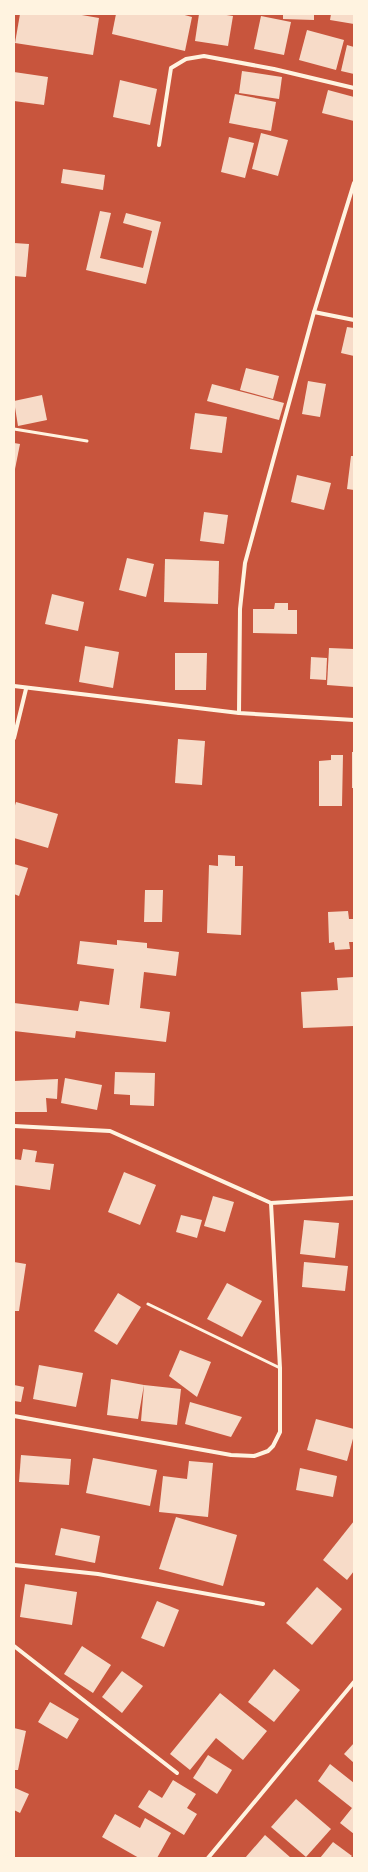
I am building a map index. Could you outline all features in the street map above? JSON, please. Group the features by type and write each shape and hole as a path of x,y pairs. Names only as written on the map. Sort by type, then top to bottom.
{"street":[{"path":"159,145 171,68 186,59 204,56 274,69 354,88"},
{"path":"239,713 240,609 245,563 314,312 354,183"},
{"path":"314,312 354,320"},
{"path":"14,686 26,689 239,713 354,720"},
{"path":"14,738 26,689"},
{"path":"14,1126 110,1131 271,1203 354,1198"},
{"path":"14,1416 231,1455 254,1456 268,1451 273,1446 280,1432 280,1368 271,1203"},
{"path":"14,1565 98,1574 264,1604"},
{"path":"14,1646 177,1773"},
{"path":"208,1858 354,1682"}],"lane":[{"path":"14,429 87,441"},
{"path":"148,1304 280,1368"}],"building":[{"path":"20,14 76,14 99,18 93,55 15,43"},
{"path":"116,14 181,14 192,17 185,51 112,34"},
{"path":"199,14 220,14 233,16 228,46 195,41"},
{"path":"283,14 314,14 314,20 283,19"},
{"path":"331,14 354,14 354,24 330,20"},
{"path":"261,16 291,22 284,55 254,49"},
{"path":"307,30 344,40 336,70 299,60"},
{"path":"347,45 354,47 354,74 341,71"},
{"path":"242,71 282,77 279,99 239,93"},
{"path":"14,72 48,77 44,105 14,101"},
{"path":"120,80 157,89 150,125 113,117"},
{"path":"328,90 354,97 354,121 322,113"},
{"path":"235,94 276,102 271,131 229,123"},
{"path":"261,133 288,140 278,176 252,169"},
{"path":"229,137 254,143 245,178 221,172"},
{"path":"63,169 105,175 103,190 61,183"},
{"path":"100,211 111,213 100,258 143,268 152,231 123,223 126,213 161,222 146,284 86,270"},
{"path":"14,243 29,244 26,277 14,276"},
{"path":"347,327 354,328 354,356 341,353"},
{"path":"246,368 279,376 273,399 240,390"},
{"path":"308,381 326,384 320,417 302,414"},
{"path":"212,384 284,403 279,420 207,401"},
{"path":"42,395 47,420 18,426 14,401"},
{"path":"195,413 227,417 222,453 190,449"},
{"path":"14,443 20,444 15,469 14,469"},
{"path":"351,456 354,456 354,490 347,489"},
{"path":"297,475 331,483 324,510 291,502"},
{"path":"204,512 228,515 224,544 200,541"},
{"path":"127,558 154,564 146,597 119,590"},
{"path":"165,559 219,561 218,604 164,602"},
{"path":"52,594 84,602 78,631 45,624"},
{"path":"275,603 288,603 288,610 297,610 297,634 253,633 253,609 274,609"},
{"path":"85,646 119,652 113,688 79,682"},
{"path":"329,648 354,649 354,687 327,685"},
{"path":"175,653 207,653 206,690 175,690"},
{"path":"311,657 327,658 326,680 310,679"},
{"path":"178,739 205,741 202,785 175,783"},
{"path":"352,752 354,752 354,788 352,788"},
{"path":"331,755 343,755 342,806 319,806 319,761 331,760"},
{"path":"16,802 58,814 48,848 14,838 14,809"},
{"path":"218,855 235,856 235,866 243,866 241,935 207,933 209,865 218,866"},
{"path":"14,864 28,868 19,896 14,894"},
{"path":"145,890 163,890 162,922 144,922"},
{"path":"348,911 349,919 354,919 354,942 349,942 350,949 335,950 334,942 329,943 328,912"},
{"path":"117,940 147,943 147,948 179,952 176,976 144,972 140,1008 170,1012 166,1042 76,1031 75,1038 14,1031 14,1003 78,1011 80,1001 109,1005 114,969 77,964 80,941 117,945"},
{"path":"354,977 354,1026 303,1028 301,992 338,990 337,978"},
{"path":"115,1072 155,1073 154,1106 130,1105 130,1095 114,1094"},
{"path":"65,1078 102,1085 97,1110 61,1103"},
{"path":"58,1079 57,1099 46,1098 47,1112 14,1112 14,1081"},
{"path":"23,1149 37,1151 35,1162 54,1164 50,1190 14,1185 14,1159 21,1160"},
{"path":"124,1172 156,1185 140,1225 108,1212"},
{"path":"213,1196 234,1202 225,1232 204,1226"},
{"path":"181,1215 202,1220 197,1238 176,1232"},
{"path":"304,1220 339,1223 335,1258 300,1254"},
{"path":"14,1262 26,1264 19,1311 14,1311"},
{"path":"304,1262 348,1266 345,1291 302,1287"},
{"path":"227,1283 262,1301 242,1337 207,1319"},
{"path":"118,1293 141,1307 117,1345 94,1331"},
{"path":"180,1350 211,1362 197,1397 169,1376"},
{"path":"39,1365 83,1373 76,1407 33,1399"},
{"path":"111,1379 144,1385 138,1419 107,1415"},
{"path":"14,1385 24,1387 21,1402 14,1401"},
{"path":"144,1385 181,1389 177,1425 141,1421"},
{"path":"190,1402 242,1417 231,1437 185,1424"},
{"path":"316,1419 354,1429 354,1435 347,1461 307,1450"},
{"path":"21,1455 71,1459 69,1485 19,1482"},
{"path":"93,1458 157,1470 150,1506 86,1493"},
{"path":"189,1461 213,1463 208,1517 159,1512 163,1476 187,1479"},
{"path":"300,1468 337,1476 333,1497 296,1490"},
{"path":"176,1517 237,1535 223,1586 159,1569"},
{"path":"354,1521 354,1571 347,1580 323,1560"},
{"path":"61,1528 100,1536 95,1563 55,1555"},
{"path":"25,1584 77,1592 72,1625 20,1617"},
{"path":"317,1587 342,1609 312,1645 286,1623"},
{"path":"157,1601 179,1610 164,1647 141,1638"},
{"path":"82,1646 111,1665 93,1693 64,1674"},
{"path":"274,1669 300,1690 274,1722 248,1702"},
{"path":"122,1671 143,1686 122,1713 102,1697"},
{"path":"220,1693 267,1731 243,1760 216,1738 190,1770 170,1754"},
{"path":"50,1702 79,1719 67,1739 38,1722"},
{"path":"14,1728 26,1731 18,1770 14,1770"},
{"path":"354,1743 354,1763 344,1754"},
{"path":"208,1755 232,1770 217,1794 193,1778"},
{"path":"330,1764 354,1783 354,1834 340,1823 352,1808 318,1781"},
{"path":"173,1780 196,1794 187,1808 197,1814 184,1835 138,1807 149,1790 162,1798"},
{"path":"15,1788 29,1794 20,1813 14,1810"},
{"path":"296,1799 331,1829 306,1857 271,1827"},
{"path":"115,1814 140,1828 145,1818 171,1833 157,1858 139,1858 102,1837"},
{"path":"265,1835 291,1858 245,1858"},
{"path":"333,1842 352,1856 350,1858 320,1858"}]}
